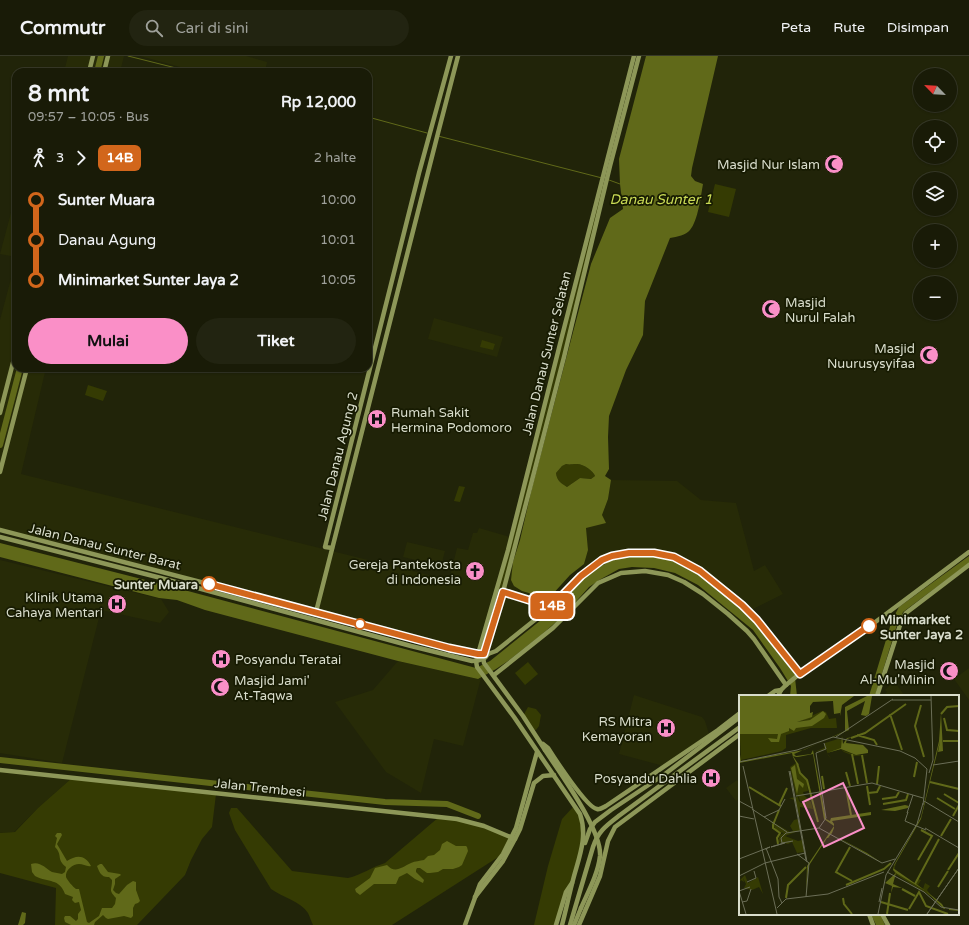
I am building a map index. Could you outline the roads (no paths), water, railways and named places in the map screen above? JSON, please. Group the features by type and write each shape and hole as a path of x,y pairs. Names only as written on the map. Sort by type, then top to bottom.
{"street":[{"path":"90,68 93,56"},
{"path":"105,68 108,56"},
{"name":"Jalan Danau Agung 2","path":"372,361 430,130 451,56"},
{"name":"Jalan Danau Agung 2","path":"316,612 458,56"},
{"name":"Jalan Danau Sunter Selatan","path":"484,662 567,346 634,56"},
{"name":"Jalan Danau Sunter Selatan","path":"477,664 478,654 508,550 638,56"},
{"path":"0,413 12,366"},
{"path":"0,472 26,372"},
{"name":"Jalan Danau Agung 2","path":"333,546 325,547 369,372"},
{"name":"Jalan Danau Sunter Barat","path":"0,530 478,654 486,654"},
{"name":"Jalan Danau Sunter Barat","path":"0,537 168,580 477,664 484,662"},
{"path":"778,695 781,690 798,675 898,605 969,552"},
{"path":"486,654 496,651 551,607 588,570 612,556 624,553 654,553 674,557 684,561 705,575 757,620 798,675"},
{"path":"877,695 905,612 969,566"},
{"path":"492,674 553,628 598,584 621,573 644,571 668,575 684,582 704,594 750,635 787,684"},
{"path":"898,605 905,612"},
{"path":"484,662 545,750 589,820 598,844 600,855 597,870 581,908 578,925"},
{"path":"477,664 580,814 584,833 582,850"},
{"path":"769,695 775,691 781,690"},
{"path":"538,740 548,748 584,798 594,808 601,809 719,732 739,715"},
{"path":"562,925 569,902 572,882 582,850 590,829 595,822 622,802 665,774 739,718"},
{"path":"578,925 600,876 608,841 615,827 739,728"},
{"path":"570,925 596,838 605,827 646,796 669,783 739,735"},
{"path":"725,745 728,736"},
{"path":"514,838 537,752"},
{"path":"665,774 666,766"},
{"name":"Jalan Trembesi","path":"0,770 457,819 484,826 514,838"},
{"path":"465,925 474,898 503,861 520,829 534,783 543,776 554,775"},
{"path":"641,790 646,796"},
{"path":"574,806 581,806 584,798"},
{"path":"615,800 622,802"},
{"path":"601,809 604,816 605,827"},
{"path":"556,925 566,892 572,882"},
{"path":"574,925 579,915"},
{"path":"869,915 873,925"},
{"path":"883,915 888,925"}],"water":[{"name":"Danau Sunter 1","path":"646,56 718,56 692,168 691,176 695,181 703,184 695,221 688,232 681,236 670,238 645,301 643,335 626,370 609,416 609,469 605,476 611,480 608,499 602,515 606,523 586,528 588,550 584,564 570,575 551,596 547,598 522,591 514,586 511,580 513,562 520,540 532,488 591,264 610,218 623,209 619,159","holes":["566,464 578,464 584,466 595,476 591,479 580,478 567,487 558,480 556,473"]},
{"path":"0,543 173,587 476,668 490,661 541,620 584,576 615,558 625,556 653,556 679,562 701,574 747,612 772,638 796,673 792,682 795,678 797,695 790,695 791,686 753,630 698,585 675,573 654,568 632,567 619,569 601,579 589,587 564,615 541,635 508,661 478,679 398,661 205,610 177,600 159,598 0,557"},
{"path":"969,556 969,563 903,612 896,628 875,695 869,695 892,620 899,607"},
{"path":"57,833 61,833 62,835 57,844 67,861 80,857 86,859 91,866 79,864 74,865 66,874 66,877 72,885 76,889 79,889 87,922 89,923 99,916 102,908 112,908 115,904 116,898 111,890 112,880 101,874 97,866 100,864 102,864 108,872 121,875 115,879 113,890 116,893 119,894 133,881 136,882 136,890 140,901 135,904 133,908 133,916 131,918 124,916 108,919 103,915 95,922 94,925 71,925 65,922 65,916 70,916 76,921 78,919 78,914 81,910 79,902 75,903 72,900 73,897 65,894 63,889 57,883 35,876 32,872 31,864 40,864 52,872 62,874 65,872 66,867 61,862 59,852 55,847 57,838 55,836"},
{"path":"447,841 456,846 467,847 468,851 462,865 459,867 453,869 443,869 438,872 430,873 417,868 416,872 424,880 423,883 407,873 399,877 396,884 374,884 360,895 356,892 355,889 370,878 375,868 387,865 390,868 396,869 402,868 413,862 424,860 428,856 434,855 440,850 442,844"},
{"path":"22,912 26,913 25,923 23,925 18,925"},
{"path":"871,915 880,915 885,925 876,925"}],"waterway":[{"path":"98,68 101,56"},
{"path":"128,56 176,68"},
{"path":"372,118 427,133"},
{"path":"438,136 602,178"},
{"path":"609,180 620,184"},
{"path":"0,445 19,372"},
{"path":"0,760 385,802 447,804 478,816"}],"place":[{"name":"Masjid Nur Islam","path":"834,164"},
{"name":"Masjid Nurul Falah","path":"771,309"},
{"name":"Masjid Nuurusysyifaa","path":"929,355"},
{"name":"Rumah Sakit Hermina Podomoro","path":"377,419"},
{"name":"Gereja Pantekosta di Indonesia","path":"475,571"},
{"name":"Sunter Muara","path":"209,584"},
{"name":"Klinik Utama Cahaya Mentari","path":"117,604"},
{"name":"Minimarket Sunter Jaya 2","path":"869,626"},
{"name":"Posyandu Teratai","path":"221,659"},
{"name":"Masjid Al-Mu'Minin","path":"949,671"},
{"name":"Masjid Jami' At-Taqwa","path":"220,687"},
{"name":"RS Mitra Kemayoran","path":"666,728"},
{"name":"Posyandu Dahlia","path":"711,778"}]}
